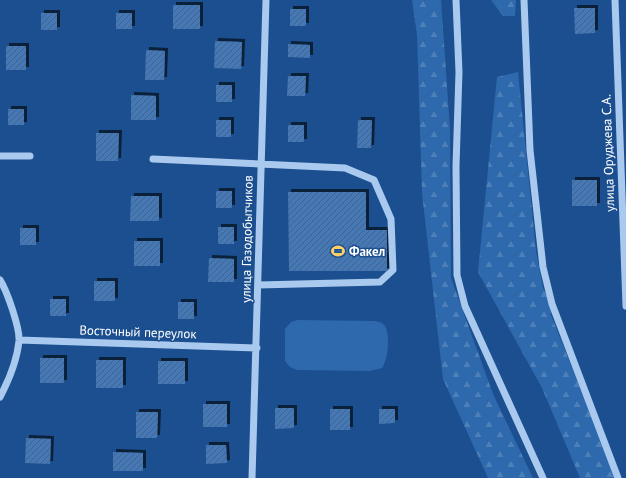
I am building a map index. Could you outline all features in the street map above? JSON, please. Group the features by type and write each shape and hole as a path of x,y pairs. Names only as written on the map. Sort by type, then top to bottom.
{"street":[{"name":"улица Газодобытчиков","path":"252,478 266,0"},
{"path":"456,0 459,72 456,166 457,275 465,306 543,478"},
{"path":"524,0 530,150 543,267 552,304 618,478"},
{"name":"улица Оруджева С.А.","path":"615,0 623,156 626,306"},
{"path":"0,156 30,156"},
{"path":"153,159 345,168 374,180 391,219 393,270 380,282 258,285"},
{"path":"0,280 7,292 19,340 11,373 0,397"},
{"name":"Восточный переулок","path":"19,340 257,348"}],"green space":[{"path":"412,0 441,0 450,129 451,278 493,394 533,478 488,478 443,379 422,193 417,35"},
{"path":"491,0 516,0 515,16 503,16"},
{"path":"518,72 536,251 543,288 552,304 551,315 616,478 580,478 542,388 478,272 497,77"},
{"path":"297,320 375,321 383,324 386,329 388,346 386,359 382,368 370,371 297,370 290,367 285,361 285,329 291,322"}],"building":[{"path":"173,5 200,5 200,29 173,29"},
{"path":"574,8 595,8 595,33 575,34"},
{"path":"290,9 306,9 306,26 290,26"},
{"path":"41,13 57,13 57,30 41,30"},
{"path":"116,13 132,13 132,29 116,29"},
{"path":"215,41 242,42 241,69 214,68"},
{"path":"288,44 310,45 310,58 288,57"},
{"path":"6,46 26,46 26,70 6,70"},
{"path":"146,50 165,51 164,80 145,80"},
{"path":"288,76 306,76 305,96 287,96"},
{"path":"216,85 232,85 232,102 216,102"},
{"path":"131,95 156,96 156,120 131,120"},
{"path":"8,109 24,109 24,125 8,125"},
{"path":"216,120 231,120 231,137 216,137"},
{"path":"358,120 372,120 371,148 357,148"},
{"path":"288,125 304,125 304,142 288,142"},
{"path":"96,133 119,133 118,161 96,161"},
{"path":"572,180 597,180 597,206 572,206"},
{"path":"216,191 232,191 232,208 216,208"},
{"name":"Факел","path":"288,192 366,192 366,230 387,230 387,271 289,271"},
{"path":"131,196 159,196 159,221 130,221"},
{"path":"218,227 234,227 234,244 218,244"},
{"path":"20,228 36,228 36,245 20,245"},
{"path":"134,241 160,241 160,266 134,266"},
{"path":"209,258 234,259 234,282 208,282"},
{"path":"94,281 115,281 115,301 94,301"},
{"path":"50,299 66,299 66,316 50,316"},
{"path":"178,302 194,302 194,319 178,319"},
{"path":"40,358 64,358 64,383 40,383"},
{"path":"96,360 123,360 123,388 96,388"},
{"path":"158,361 185,361 185,384 158,384"},
{"path":"203,404 227,404 227,427 203,427"},
{"path":"275,408 294,408 294,428 275,429"},
{"path":"330,409 350,409 350,430 330,430"},
{"path":"379,409 395,409 395,423 379,424"},
{"path":"136,412 158,412 157,438 136,438"},
{"path":"26,438 51,439 50,464 25,463"},
{"path":"206,445 226,445 227,463 206,464"},
{"path":"113,452 143,453 143,471 113,471"}],"place":[{"name":"Факел","path":"338,251"}]}
